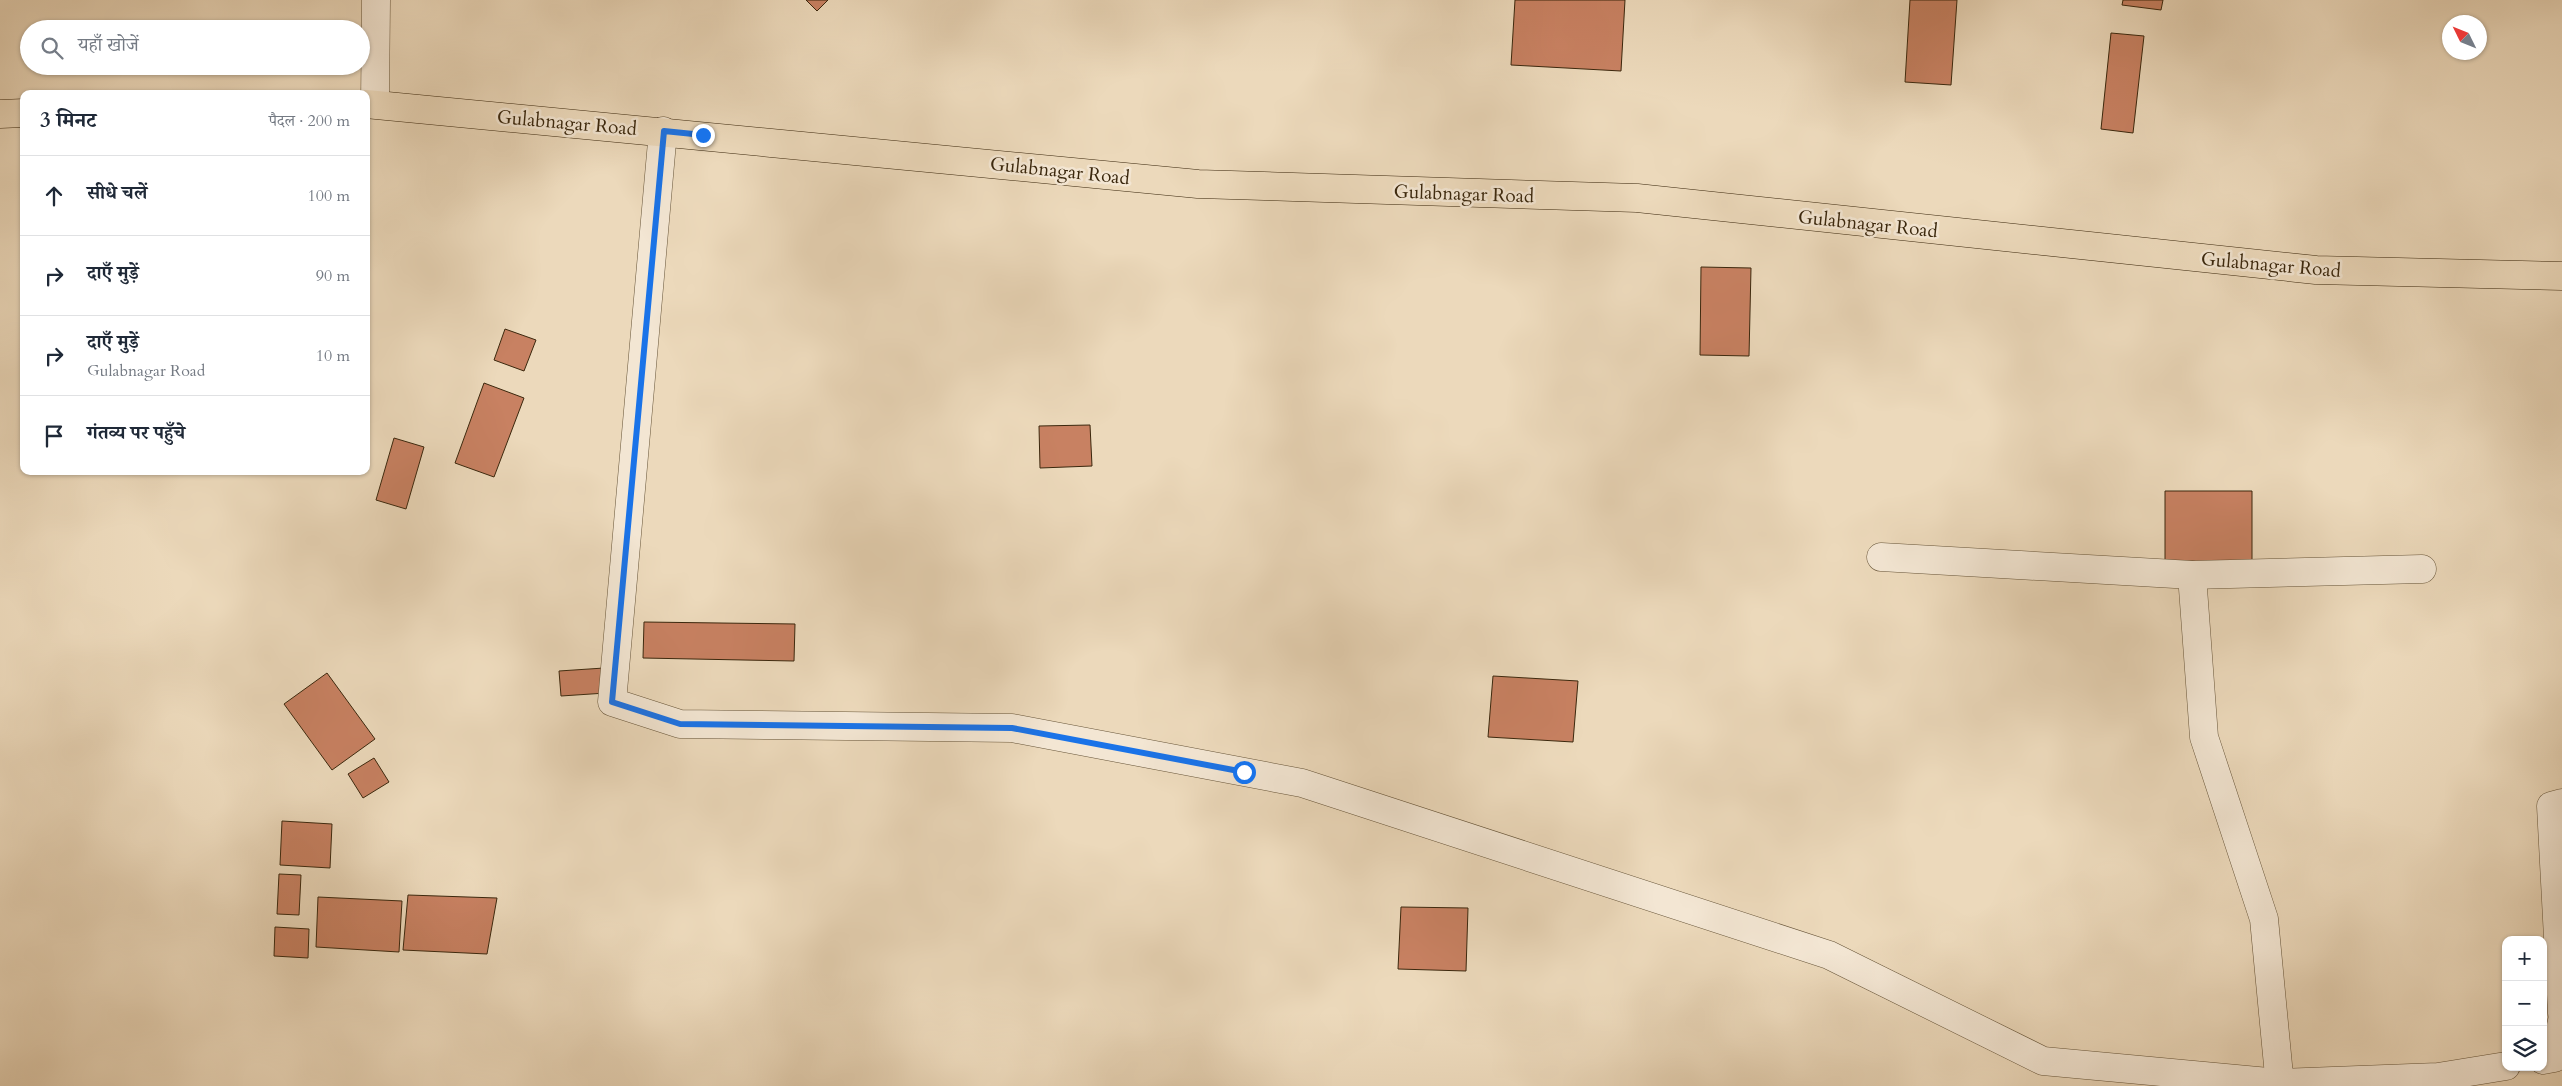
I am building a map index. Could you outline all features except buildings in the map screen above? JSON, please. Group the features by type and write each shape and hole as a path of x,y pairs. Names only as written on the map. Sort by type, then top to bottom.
{"main road":[{"name":"Gulabnagar Road","path":"371,104 1198,184 1637,198 2316,270 2562,276"},
{"path":"0,114 20,113"}],"street":[{"path":"371,104 376,0"},
{"path":"664,131 612,702 680,724 1012,728 1302,783 1829,955 2042,1060 2279,1084 2438,1077 2502,1067"},
{"path":"1881,557 2192,575 2422,569"},
{"path":"2192,575 2204,737 2264,919 2279,1084"},
{"path":"2562,803 2551,806 2562,1014"},
{"path":"2547,1059 2554,1058 2562,1021"}],"route":[{"path":"703,135 664,131 612,702 680,724 1012,728 1244,772"}]}
